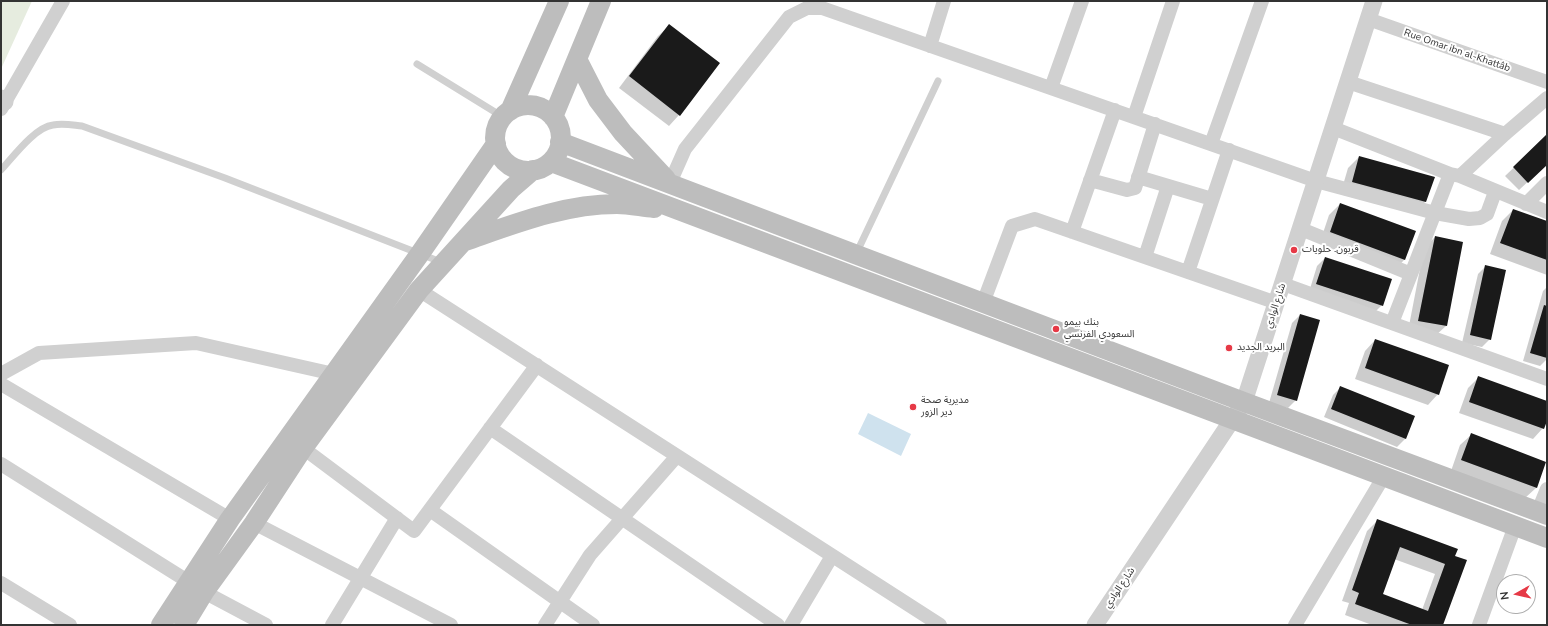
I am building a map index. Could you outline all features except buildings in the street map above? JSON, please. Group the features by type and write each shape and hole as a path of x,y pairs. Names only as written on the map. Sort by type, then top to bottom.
{"main road":[{"path":"559,1 506,114 498,125 496,144 499,154 505,162 514,168 523,171 542,166 685,212 1547,538"},
{"path":"554,118 601,1"},
{"path":"577,59 598,100 623,133 670,184"},
{"path":"161,625 254,523 303,448 420,290 511,189 557,153 560,142 560,133 554,118 546,111 528,105 506,114"},
{"path":"560,142 1244,402 1543,513"},
{"path":"184,625 196,587 230,519 420,255 496,144"},
{"path":"462,242 534,217 576,207 617,204 685,212"}],"street":[{"path":"2,103 63,1"},
{"path":"930,46 944,1"},
{"path":"1051,88 1080,1"},
{"path":"1134,117 1173,1"},
{"path":"1211,144 1262,1"},
{"name":"شارع الوادي","path":"1095,625 1244,402 1301,229 1368,19 1372,2"},
{"path":"670,184 685,149 789,17 807,8 822,8 1316,181 1435,213 1469,219 1480,218 1487,214 1495,192"},
{"name":"Rue Omar ibn al-Khattâb","path":"1368,19 1547,82"},
{"path":"1348,82 1505,134"},
{"path":"1392,323 1435,213 1455,175 1547,98"},
{"path":"1072,232 1115,110"},
{"path":"1090,180 1127,190 1135,188 1155,124"},
{"path":"1333,128 1547,212"},
{"path":"1188,272 1228,150"},
{"path":"1138,177 1212,199"},
{"path":"1526,204 1547,183"},
{"path":"1145,257 1168,186"},
{"path":"983,303 1012,226 1034,219 1277,303"},
{"path":"1301,229 1411,274"},
{"path":"1283,284 1547,379"},
{"path":"420,290 940,625"},
{"path":"1,374 39,353 196,343 334,374"},
{"path":"303,448 414,531 537,365"},
{"path":"1,384 230,519"},
{"path":"490,428 778,625"},
{"path":"545,625 590,555 621,517 677,456"},
{"path":"1,464 196,587 266,625"},
{"path":"1295,625 1384,476"},
{"path":"1543,513 1547,489"},
{"path":"430,510 593,625"},
{"path":"332,625 397,518"},
{"path":"254,523 450,625"},
{"path":"1479,625 1515,526"},
{"path":"792,625 832,556"},
{"path":"1,582 70,625"}],"lane":[{"path":"417,64 506,114"},
{"path":"855,254 938,81"},
{"path":"1,170 33,135 51,125 67,124 82,126 225,178 443,263"}],"shaded area":[{"path":"1,1 32,1 1,69"}],"water":[{"path":"868,413 911,434 901,456 858,434"}],"place":[{"name":"قربون. حلويات","path":"1294,250"},
{"name":"بنك بيمو السعودي الفرنسي","path":"1056,329"},
{"name":"البريد الجديد","path":"1229,348"},
{"name":"مديرية صحة دير الزور","path":"913,407"}]}
